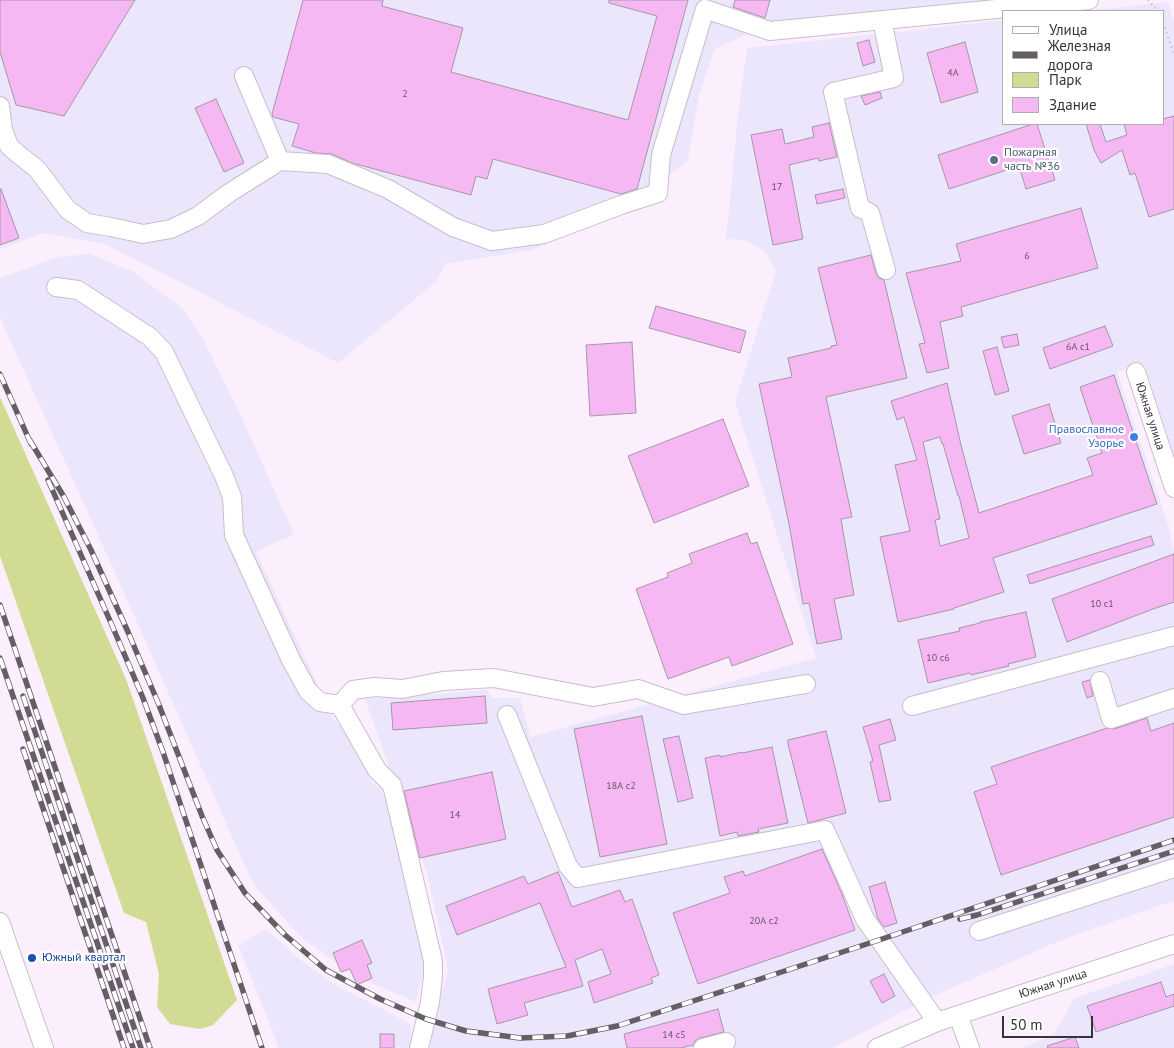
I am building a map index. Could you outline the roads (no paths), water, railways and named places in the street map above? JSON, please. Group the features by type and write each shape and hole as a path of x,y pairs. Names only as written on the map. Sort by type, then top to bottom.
{"street":[{"path":"0,106 3,130 9,146 37,169 68,210 88,223 143,234 171,229 198,216 229,193 280,161 328,164 388,189 453,227 492,241 544,234 658,193 661,155 705,9 770,31 1089,0"},
{"path":"882,20 894,78 833,92 860,208 870,213 886,270"},
{"path":"244,76 280,161"},
{"path":"56,287 78,290 150,337 164,352 224,476 232,497 234,535 291,660 308,691 320,702 340,705"},
{"name":"Южная улица","path":"1136,372 1174,488"},
{"path":"912,706 1174,639"},
{"path":"340,705 353,690 375,687 402,689 444,681 494,678 593,697 638,689 684,705 806,684"},
{"path":"1100,681 1111,719 1174,698"},
{"path":"340,705 377,770 392,785 433,961 430,1002 419,1048"},
{"path":"507,715 568,866 578,878 825,830 865,919 937,1022"},
{"path":"979,931 1174,868"},
{"path":"0,922 44,1048"},
{"name":"Южная улица","path":"877,1048 937,1022 1174,944"},
{"path":"958,1015 970,1048"},
{"path":"703,1048 726,1042"}],"railway":[{"path":"0,374 31,444"},
{"path":"29,439 64,497 91,550 159,705 217,850 245,893 285,935 326,970 380,999 426,1019 466,1031 520,1038 567,1036 617,1026 1174,840"},
{"path":"48,480 143,698 163,752 262,1048"},
{"path":"0,605 150,1048"},
{"path":"0,658 133,1048"},
{"path":"23,696 141,1048"},
{"path":"23,749 124,1048"},
{"path":"960,919 1174,851"}],"place":[{"name":"Пожарная часть №36","path":"994,160"},
{"name":"Православное Узорье","path":"1134,437"},
{"name":"Южный квартал","path":"32,958"}]}
